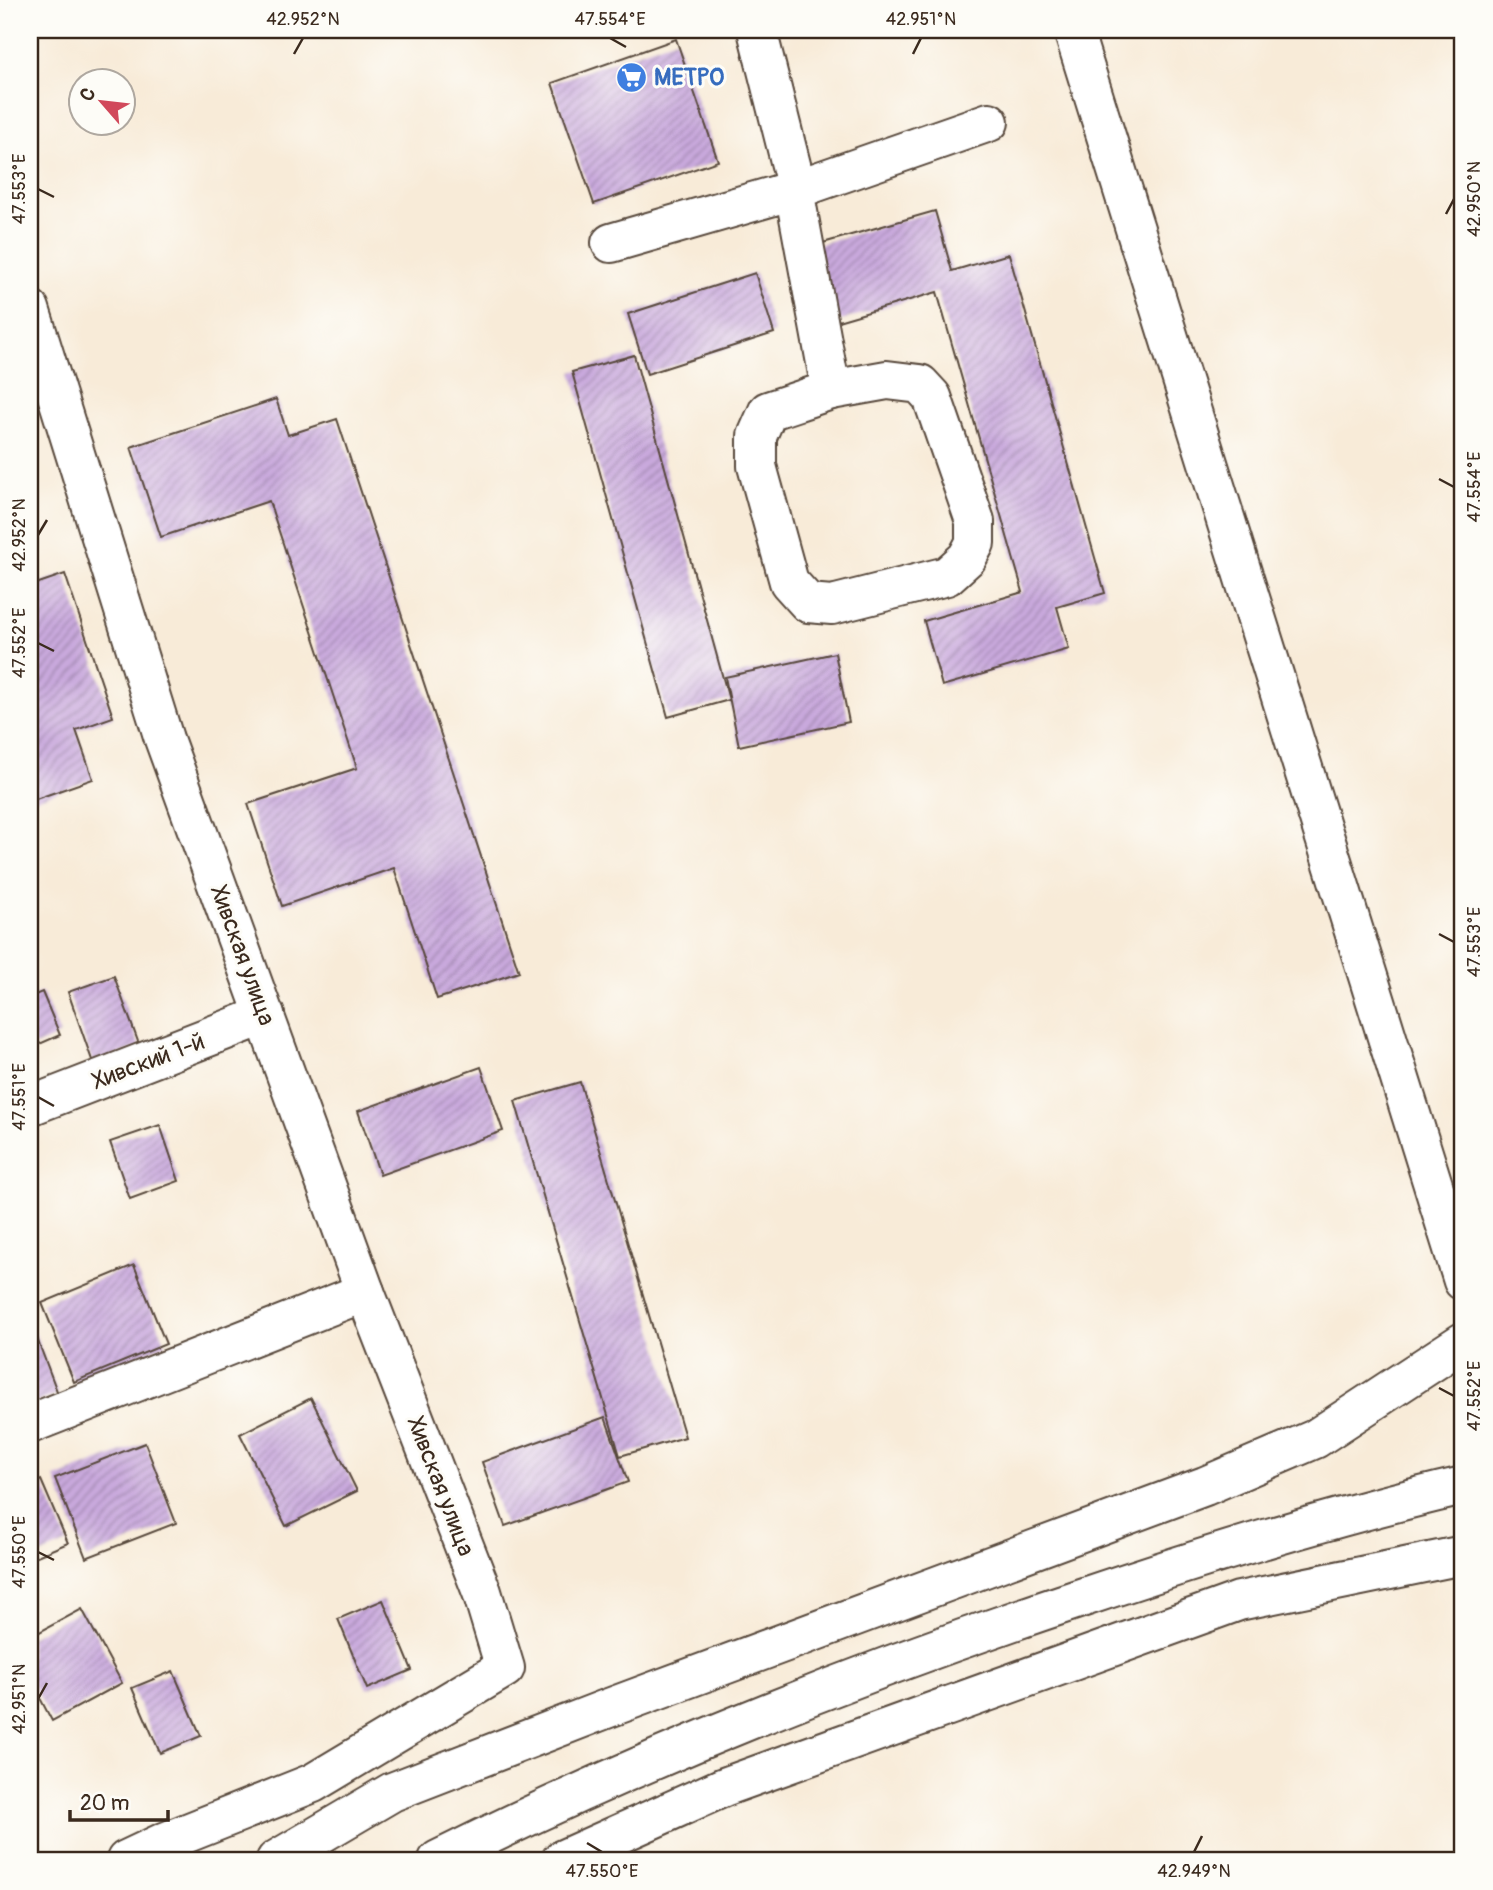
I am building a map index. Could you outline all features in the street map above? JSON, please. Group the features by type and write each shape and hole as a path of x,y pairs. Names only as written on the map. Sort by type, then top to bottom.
{"street":[{"path":"757,30 793,173 831,390"},
{"path":"1073,30 1463,1281"},
{"path":"611,243 794,190 989,122"},
{"name":"Хивская улица","path":"30,309 164,739 365,1292 482,1592 505,1668 313,1783 126,1860"},
{"path":"887,380 905,380 920,384 932,397 975,521 975,543 967,558 947,576 832,605 808,603 789,582 757,466 757,436 768,411 831,390 887,380"},
{"name":"Хивский 1-й","path":"30,1106 265,1015"},
{"path":"30,1424 365,1292"},
{"path":"276,1860 391,1792 1205,1486 1315,1440 1463,1342"},
{"path":"438,1860 705,1738 898,1661 1164,1570 1463,1486"},
{"path":"561,1860 724,1787 1239,1601 1463,1555"}],"building":[{"path":"676,39 718,161 594,204 552,83"},
{"path":"935,211 952,271 1009,254 1105,593 1057,607 1069,649 942,686 924,621 1023,592 937,292 838,321 816,245"},
{"path":"755,273 774,333 647,374 628,314"},
{"path":"634,355 729,700 668,717 572,372"},
{"path":"276,399 288,435 337,419 519,972 437,999 394,868 282,906 248,804 357,768 269,501 161,537 131,447"},
{"path":"65,574 113,717 76,730 93,779 30,801 30,586"},
{"path":"835,653 849,722 739,746 725,677"},
{"path":"114,976 140,1047 93,1063 68,992"},
{"path":"42,992 60,1035 35,1046 30,1035 30,997"},
{"path":"481,1067 503,1131 380,1175 358,1111"},
{"path":"580,1082 685,1437 620,1456 515,1101"},
{"path":"160,1125 179,1181 130,1199 110,1142"},
{"path":"134,1265 166,1344 74,1382 42,1303"},
{"path":"30,1320 58,1394 30,1405"},
{"path":"311,1398 357,1491 286,1526 240,1434"},
{"path":"605,1417 628,1482 505,1526 482,1462"},
{"path":"145,1443 176,1523 86,1558 55,1478"},
{"path":"41,1480 68,1543 30,1559 30,1485"},
{"path":"383,1600 412,1670 367,1689 338,1619"},
{"path":"82,1609 122,1683 52,1721 30,1679 30,1637"},
{"path":"173,1671 201,1736 160,1753 132,1688"}],"place":[{"name":"МЕТРО","path":"631,77"}]}
